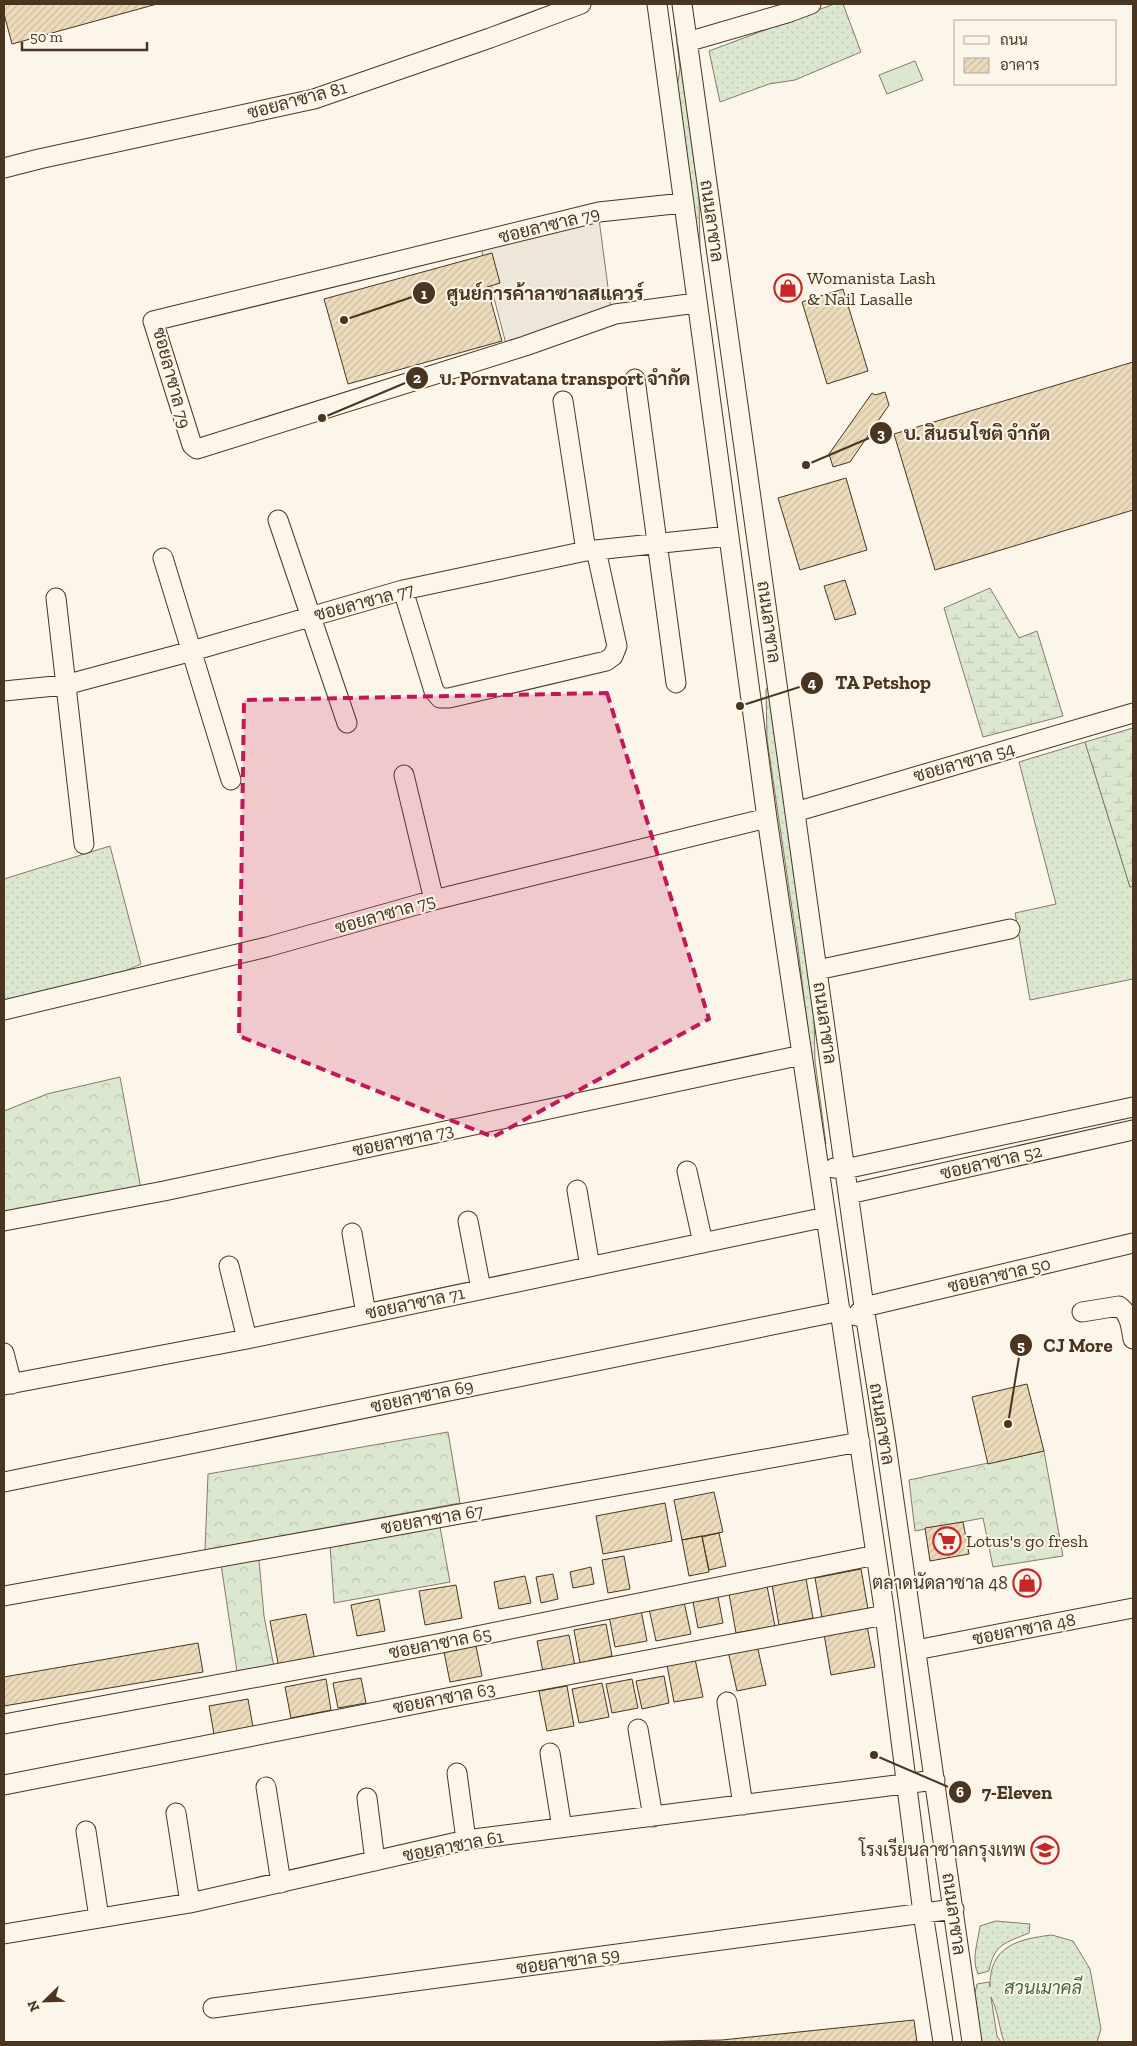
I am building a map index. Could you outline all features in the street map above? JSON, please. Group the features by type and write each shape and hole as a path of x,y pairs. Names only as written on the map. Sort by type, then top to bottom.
{"street":[{"name":"ซอยลาซาล 81","path":"4,168 314,99 490,38 581,4"},
{"name":"ถนนลาซาล","path":"657,4 767,818 814,1144 837,1284 886,1614 923,1913 943,2042"},
{"path":"666,4 674,61 666,75"},
{"path":"687,42 787,13 811,4"},
{"name":"ถนนลาซาล","path":"681,8 710,202 864,1307 916,1650 972,2042"},
{"path":"710,202 708,267 733,440 731,450 726,451 720,446 714,433"},
{"name":"ซอยลาซาล 79","path":"683,203 599,212 154,322 192,445 197,449 525,346 615,314 696,303"},
{"path":"635,379 676,683"},
{"path":"403,590 434,691 440,698 449,698 606,661 613,656 616,646 591,551 563,401"},
{"path":"750,493 748,480 741,475 734,480 733,491 759,690 752,711"},
{"path":"278,520 347,723"},
{"name":"ซอยลาซาล 77","path":"4,691 65,685 192,651 403,590 591,551 728,536"},
{"path":"163,558 231,780"},
{"path":"56,598 84,844"},
{"name":"ซอยลาซาล 54","path":"795,812 1133,713"},
{"path":"404,775 434,900"},
{"name":"ซอยลาซาล 75","path":"4,1010 267,947 434,900 767,818"},
{"path":"817,970 1010,929"},
{"path":"814,1144 826,1153 830,1151 832,1144 824,1096 822,1051 826,1033"},
{"name":"ซอยลาซาล 73","path":"4,1222 173,1189 802,1054"},
{"path":"837,1284 844,1291 848,1289 849,1271 838,1200 839,1192 847,1182 1133,1107"},
{"name":"ซอยลาซาล 52","path":"847,1182 1133,1130"},
{"path":"818,1166 847,1182"},
{"path":"687,1170 703,1243"},
{"path":"577,1190 590,1267"},
{"name":"ซอยลาซาล 71","path":"8,1384 247,1339 826,1217"},
{"path":"468,1221 481,1289"},
{"path":"352,1233 366,1314"},
{"name":"ซอยลาซาล 50","path":"864,1307 1133,1243"},
{"path":"228,1266 247,1339"},
{"path":"1082,1312 1119,1306 1125,1310 1128,1316 1133,1340"},
{"path":"859,1435 863,1412 850,1327 853,1320 864,1307"},
{"name":"ซอยลาซาล 69","path":"4,1482 841,1311"},
{"path":"4,1353 8,1384"},
{"name":"ซอยลาซาล 67","path":"4,1596 859,1435"},
{"name":"ซอยลาซาล 65","path":"4,1724 428,1646 876,1556"},
{"name":"ซอยลาซาล 48","path":"916,1650 1133,1608"},
{"name":"ซอยลาซาล 63","path":"4,1785 886,1614"},
{"path":"727,1702 743,1805"},
{"path":"638,1729 653,1816"},
{"path":"550,1753 562,1828"},
{"path":"457,1773 466,1840"},
{"name":"ซอยลาซาล 61","path":"4,1934 190,1903 466,1840 935,1780"},
{"path":"266,1787 281,1882"},
{"path":"368,1798 376,1861"},
{"path":"176,1813 190,1903"},
{"path":"86,1831 99,1918"},
{"name":"ซอยลาซาล 59","path":"212,2008 954,1909"}],"highlighted area":[{"path":"607,693 709,1019 493,1137 239,1036 244,700"}],"green space":[{"path":"834,4 843,4 861,52 795,80 769,84 720,102 709,51"},
{"path":"674,17 678,17 699,196 700,249 697,245 677,87 680,69"},
{"path":"915,61 923,80 887,94 879,75"},
{"path":"990,588 1019,638 1037,631 1063,716 983,737 944,608"},
{"path":"769,688 814,1017 815,1061 826,1144 822,1143 798,949 767,739 766,689"},
{"path":"1133,728 1133,886 1130,887 1085,742"},
{"path":"1085,742 1130,887 1133,886 1133,979 1030,1000 1015,913 1056,904 1019,762"},
{"path":"110,846 141,964 125,971 4,1003 4,879"},
{"path":"120,1077 141,1189 4,1212 4,1111 47,1094"},
{"path":"448,1432 460,1503 205,1550 208,1474"},
{"path":"1044,1451 1063,1556 993,1567 983,1518 915,1531 909,1480"},
{"path":"440,1527 450,1582 334,1603 330,1545"},
{"path":"259,1560 264,1616 274,1667 237,1672 221,1564"},
{"path":"996,1921 1030,1924 1029,1933 1013,1939 1002,1946 994,1955 989,1971 978,1974 975,1956 980,1926"},
{"name":"สวนเมาคลี","path":"1052,1935 1073,1941 1090,1969 1101,2029 1097,2042 1004,2042 991,1997 997,2036 1001,2042 981,2042 975,1993 977,1984 989,1982 990,1987 994,1962 1008,1947 1028,1939"}],"shaded area":[{"path":"599,219 611,310 506,344 481,248"}],"building":[{"path":"4,4 157,4 12,44 4,14"},
{"path":"492,253 500,283 487,287 502,341 348,384 324,299"},
{"path":"843,289 868,371 827,384 802,302"},
{"path":"1133,362 1133,510 935,570 894,434"},
{"path":"885,392 889,405 850,462 833,467 829,454 872,393 875,395"},
{"path":"846,478 867,550 800,570 778,498"},
{"path":"845,580 856,614 835,620 824,586"},
{"path":"1027,1384 1044,1451 988,1464 972,1397"},
{"path":"714,1492 723,1532 682,1540 674,1500"},
{"path":"665,1503 672,1541 603,1554 596,1516"},
{"name":"Lotus's go fresh","path":"963,1522 969,1554 930,1561 925,1528"},
{"path":"719,1533 726,1566 709,1570 702,1537"},
{"path":"702,1536 709,1572 689,1576 682,1540"},
{"path":"624,1556 630,1589 608,1593 602,1560"},
{"path":"591,1567 594,1584 573,1588 570,1572"},
{"path":"861,1569 868,1609 822,1618 815,1578"},
{"path":"553,1574 558,1599 541,1603 536,1577"},
{"path":"525,1576 531,1603 499,1609 494,1582"},
{"path":"806,1579 813,1618 779,1625 772,1585"},
{"path":"456,1585 462,1618 425,1625 419,1591"},
{"path":"767,1586 775,1626 736,1633 729,1594"},
{"path":"718,1597 723,1623 698,1628 693,1602"},
{"path":"379,1599 385,1631 357,1636 351,1605"},
{"path":"684,1602 691,1634 656,1641 649,1609"},
{"path":"641,1610 647,1641 615,1647 609,1616"},
{"path":"306,1614 315,1661 279,1668 270,1621"},
{"path":"606,1624 612,1656 580,1663 574,1630"},
{"path":"867,1626 875,1667 831,1675 824,1634"},
{"path":"569,1635 575,1666 543,1672 537,1641"},
{"path":"198,1643 203,1672 4,1706 4,1677"},
{"path":"757,1645 766,1685 737,1691 728,1651"},
{"path":"476,1646 482,1676 450,1682 444,1652"},
{"path":"695,1659 703,1697 674,1702 667,1665"},
{"path":"664,1676 669,1703 642,1709 636,1681"},
{"path":"361,1678 366,1703 338,1708 333,1683"},
{"path":"326,1679 331,1710 291,1718 285,1687"},
{"path":"632,1679 638,1708 612,1713 606,1684"},
{"path":"602,1683 609,1717 579,1723 572,1689"},
{"path":"567,1686 574,1726 547,1731 539,1691"},
{"path":"248,1699 253,1727 214,1734 209,1706"},
{"path":"914,2020 917,2042 634,2042 722,2040"}],"place":[{"name":"Womanista Lash & Nail Lasalle","path":"788,288"},
{"name":"ศูนย์การค้าลาซาลสแควร์","path":"344,320"},
{"name":"บ. Pornvatana transport จำกัด","path":"322,418"},
{"name":"บ. สินธนโชติ จำกัด","path":"806,465"},
{"name":"TA Petshop","path":"740,706"},
{"name":"CJ More","path":"1008,1424"},
{"name":"Lotus's go fresh","path":"947,1541"},
{"name":"ตลาดนัดลาซาล 48","path":"1027,1583"},
{"name":"7-Eleven","path":"874,1755"},
{"name":"โรงเรียนลาซาลกรุงเทพ","path":"1045,1850"}]}
